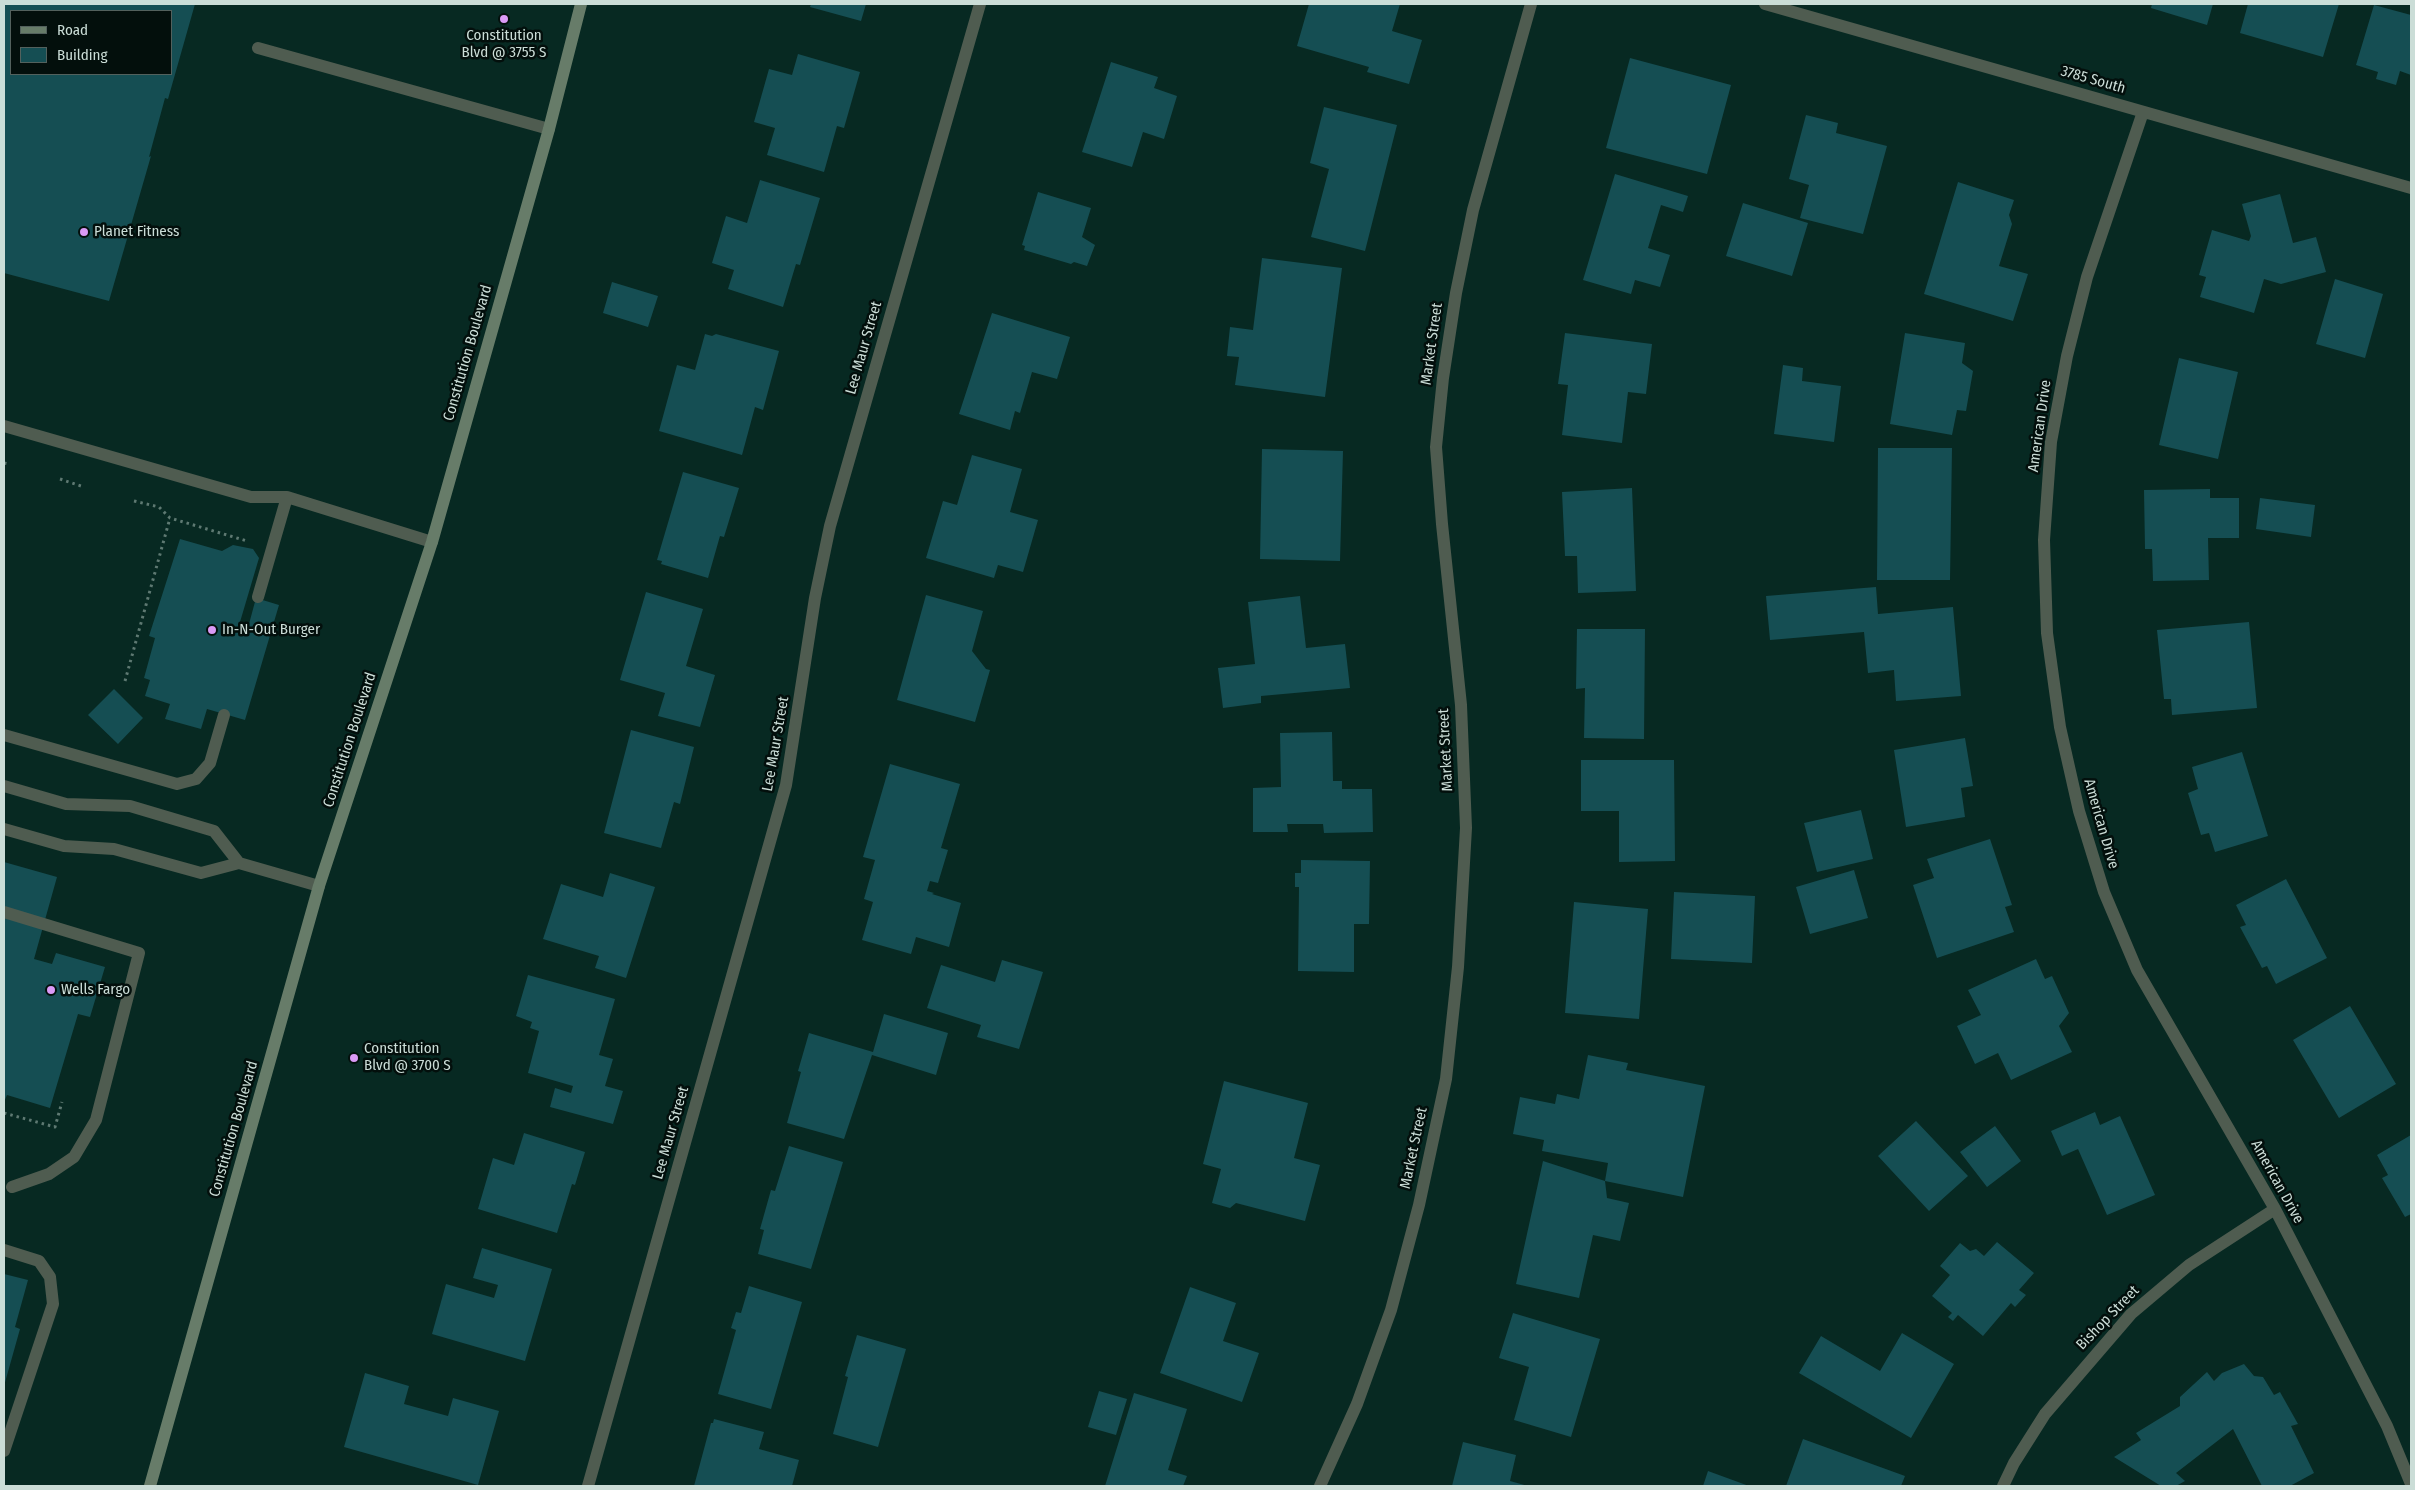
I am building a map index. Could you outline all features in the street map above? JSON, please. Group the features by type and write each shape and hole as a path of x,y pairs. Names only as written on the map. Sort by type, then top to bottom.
{"main road":[{"name":"Constitution Boulevard","path":"150,1486 319,886 432,542 549,129 581,4"}],"street":[{"name":"Lee Maur Street","path":"588,1486 786,786 815,598 830,526 980,4"},
{"name":"Market Street","path":"1320,1486 1357,1404 1391,1310 1419,1205 1446,1079 1458,967 1466,828 1461,705 1436,447 1444,369 1472,210 1531,4"},
{"name":"3785 South","path":"1765,4 2411,188"},
{"path":"258,48 549,129"},
{"name":"American Drive","path":"2143,112 2087,277 2065,366 2051,442 2045,530 2047,633 2060,727 2078,811 2104,892 2137,970 2275,1210 2387,1426 2411,1484"},
{"path":"4,426 251,498 287,497 432,542"},
{"path":"258,597 287,497"},
{"path":"4,735 176,784 196,779 210,763 224,715"},
{"path":"4,786 66,804 130,806 214,831 240,863"},
{"path":"4,829 64,846 114,849 201,873 240,863 319,886"},
{"path":"4,912 139,953 96,1120 74,1157 49,1174 12,1187"},
{"name":"Bishop Street","path":"2002,1486 2045,1414 2131,1314 2189,1265 2275,1210"},
{"path":"4,1250 39,1261 50,1277 53,1304 4,1451"}],"path":[{"path":"4,463 9,464"},
{"path":"60,479 81,486"},
{"path":"134,501 160,507 170,518 252,542"},
{"path":"125,682 170,518"},
{"path":"4,1113 55,1127 62,1102"}],"building":[{"path":"4,4 195,4 168,99 165,98 149,157 151,156 109,301 4,273"},
{"path":"811,4 866,4 861,21 810,7"},
{"path":"1309,4 1400,4 1392,31 1422,40 1409,84 1367,72 1369,67 1297,46"},
{"path":"2152,4 2213,4 2207,25 2151,8"},
{"path":"2248,4 2339,4 2323,57 2240,33"},
{"path":"2374,5 2411,15 2411,75 2400,71 2396,85 2376,79 2378,72 2356,65"},
{"path":"798,54 860,72 844,128 837,126 824,172 767,155 775,128 754,122 769,69 792,75"},
{"path":"1630,58 1731,85 1707,174 1606,148"},
{"path":"1111,62 1158,77 1154,88 1177,96 1164,139 1143,132 1132,167 1082,152"},
{"path":"1324,107 1397,125 1365,251 1311,237 1329,169 1310,163"},
{"path":"1806,115 1838,123 1836,133 1887,146 1863,234 1800,218 1809,185 1789,179"},
{"path":"1615,174 1688,196 1683,212 1661,205 1648,248 1670,255 1660,287 1635,280 1631,294 1583,280"},
{"path":"760,180 820,198 800,265 796,264 783,307 728,289 734,270 712,263 726,216 747,223"},
{"path":"1958,182 2014,200 2009,215 2012,224 1999,266 2028,274 2013,321 1924,294"},
{"path":"1038,192 1091,208 1082,237 1095,245 1087,266 1074,262 1071,264 1024,250 1025,246 1022,245"},
{"path":"2280,194 2293,243 2316,237 2326,272 2281,284 2264,279 2254,313 2200,297 2206,277 2199,275 2212,230 2249,241 2251,236 2242,204"},
{"path":"1743,203 1808,223 1792,276 1726,256"},
{"path":"1262,258 1342,268 1325,397 1235,385 1239,357 1227,356 1230,327 1253,330"},
{"path":"2335,279 2383,294 2365,358 2316,344"},
{"path":"612,282 658,296 648,327 603,313"},
{"path":"992,313 1070,337 1057,379 1032,372 1020,413 1015,411 1010,430 959,414"},
{"path":"1565,333 1652,344 1646,394 1628,392 1622,443 1562,435 1568,385 1558,384"},
{"path":"1905,333 1965,343 1962,363 1973,371 1966,411 1957,410 1952,435 1890,424"},
{"path":"705,334 712,336 716,334 779,351 763,410 755,407 742,455 659,431 677,365 695,370"},
{"path":"2179,358 2238,372 2218,459 2159,445"},
{"path":"1783,365 1803,368 1802,381 1841,386 1834,442 1774,434"},
{"path":"1878,448 1952,448 1950,580 1877,580"},
{"path":"1262,449 1343,451 1340,561 1260,559"},
{"path":"972,455 1022,469 1010,512 1038,520 1023,572 998,565 994,578 926,558 943,501 957,505"},
{"path":"683,472 739,488 724,537 720,536 708,578 661,564 662,561 657,560"},
{"path":"1632,488 1636,591 1578,593 1577,556 1565,556 1562,492"},
{"path":"2210,489 2210,498 2239,498 2239,538 2208,538 2209,580 2153,581 2152,549 2145,549 2144,490"},
{"path":"2260,498 2315,505 2311,537 2256,529"},
{"name":"In-N-Out Burger","path":"180,539 222,551 233,545 253,549 259,558 240,622 249,624 256,598 279,605 245,720 207,709 201,729 165,719 170,704 145,696 150,680 144,678 155,638 149,636"},
{"path":"1876,587 1878,614 1953,607 1961,696 1896,701 1894,670 1868,673 1864,632 1770,640 1766,596"},
{"path":"646,592 703,609 686,666 715,675 700,727 658,716 665,693 620,680"},
{"path":"926,595 983,611 972,651 986,669 990,670 975,722 897,700"},
{"path":"1300,596 1306,648 1345,644 1350,688 1261,696 1261,703 1223,708 1218,668 1255,664 1248,602"},
{"path":"2249,622 2257,708 2172,715 2171,699 2164,699 2157,630"},
{"path":"1577,629 1645,629 1644,739 1584,738 1585,688 1576,689"},
{"path":"114,689 143,718 118,744 88,715"},
{"path":"631,730 694,747 680,804 674,802 661,848 604,833"},
{"path":"1332,732 1333,781 1342,781 1342,789 1372,789 1373,832 1324,833 1323,824 1287,824 1288,832 1253,832 1253,788 1281,787 1280,733"},
{"path":"1965,738 1973,786 1961,788 1965,817 1906,827 1894,750"},
{"path":"2242,752 2268,836 2215,852 2209,833 2201,835 2188,793 2198,789 2192,767"},
{"path":"1581,760 1674,760 1675,861 1619,862 1619,811 1581,811"},
{"path":"890,764 960,784 941,848 948,850 938,883 930,881 927,891 961,903 949,947 916,937 911,954 862,940 873,902 864,899 875,860 863,857"},
{"path":"1861,810 1873,859 1817,872 1804,823"},
{"path":"1990,839 2012,905 2005,907 2014,932 1937,958 1913,885 1934,878 1927,859"},
{"path":"1301,860 1370,861 1369,924 1354,924 1354,972 1298,971 1299,887 1295,887 1295,873 1301,873"},
{"name":"Wells Fargo","path":"4,862 57,877 34,959 52,964 56,953 105,967 90,1017 78,1014 50,1108 7,1095 4,1102"},
{"path":"1854,870 1868,918 1810,934 1796,887"},
{"path":"610,873 655,887 626,978 595,968 599,956 543,939 561,884 603,897"},
{"path":"2286,879 2327,958 2276,984 2267,966 2262,968 2240,927 2246,925 2236,905"},
{"path":"1674,892 1755,896 1752,963 1671,959"},
{"path":"1574,902 1648,909 1639,1019 1565,1013"},
{"path":"2036,959 2045,979 2052,976 2069,1013 2059,1026 2072,1052 2011,1080 1998,1053 1975,1064 1957,1026 1981,1015 1968,990"},
{"path":"1002,960 1043,972 1019,1049 977,1037 981,1025 927,1008 941,965 995,982"},
{"path":"528,975 615,999 599,1055 613,1059 605,1086 623,1091 613,1124 550,1107 555,1088 571,1093 573,1086 528,1073 539,1031 530,1028 532,1022 516,1016"},
{"path":"2350,1006 2396,1084 2339,1118 2293,1040"},
{"path":"884,1014 948,1033 936,1075 872,1055 844,1139 787,1123 801,1072 798,1071 809,1033 873,1052"},
{"path":"1588,1055 1628,1063 1626,1070 1705,1086 1683,1197 1605,1181 1608,1163 1542,1151 1544,1140 1513,1134 1520,1097 1555,1104 1557,1094 1579,1099"},
{"path":"1224,1081 1308,1103 1294,1158 1320,1165 1305,1221 1236,1203 1230,1208 1212,1203 1221,1169 1203,1164"},
{"path":"2095,1112 2100,1125 2120,1116 2155,1195 2107,1215 2078,1149 2062,1156 2051,1131"},
{"path":"1916,1121 1968,1176 1929,1211 1878,1156"},
{"path":"1995,1126 2021,1161 1987,1187 1960,1152"},
{"path":"524,1133 585,1152 575,1185 572,1184 557,1233 478,1209 493,1158 514,1165"},
{"path":"2411,1135 2411,1214 2405,1217 2382,1178 2388,1175 2377,1155"},
{"path":"789,1146 843,1162 811,1269 758,1254 764,1230 760,1229 771,1190 775,1191"},
{"path":"1543,1161 1605,1181 1607,1198 1629,1203 1620,1241 1593,1235 1579,1298 1516,1284"},
{"path":"1997,1242 2034,1273 2019,1290 2026,1295 2015,1307 2011,1303 1983,1336 1958,1315 1953,1321 1948,1317 1952,1313 1932,1296 1950,1275 1940,1266 1960,1243 1970,1251 1976,1249 1984,1256"},
{"path":"482,1248 552,1269 525,1361 432,1334 446,1284 494,1298 498,1285 473,1278"},
{"path":"4,1274 28,1280 15,1327 20,1329 4,1386"},
{"path":"749,1286 802,1302 771,1409 718,1394 736,1330 731,1328 736,1312 741,1313"},
{"path":"1190,1287 1236,1303 1223,1341 1259,1353 1242,1402 1160,1373"},
{"path":"1513,1313 1600,1339 1571,1437 1514,1420 1529,1367 1499,1358"},
{"path":"1902,1333 1954,1364 1911,1438 1799,1373 1821,1336 1880,1371"},
{"path":"857,1335 906,1349 878,1447 833,1434 848,1377 845,1376"},
{"path":"2244,1364 2254,1376 2263,1377 2274,1395 2280,1392 2298,1424 2291,1426 2314,1473 2290,1486 2262,1486 2233,1429 2176,1473 2185,1481 2176,1486 2161,1486 2114,1457 2141,1440 2136,1433 2180,1406 2180,1397 2207,1372 2214,1381 2222,1373"},
{"path":"365,1373 409,1386 404,1404 448,1416 453,1398 499,1411 478,1485 344,1447"},
{"path":"1099,1391 1127,1399 1116,1435 1088,1427"},
{"path":"1134,1393 1187,1409 1168,1470 1187,1476 1183,1486 1105,1486"},
{"path":"714,1419 764,1432 759,1449 799,1460 792,1486 694,1486 711,1423 713,1423"},
{"path":"1803,1439 1905,1476 1901,1486 1786,1486"},
{"path":"1463,1442 1516,1455 1510,1481 1528,1486 1452,1486"},
{"path":"1708,1471 1749,1486 1703,1486"}],"place":[{"name":"Constitution Blvd @ 3755 S","path":"504,19"},
{"name":"Planet Fitness","path":"84,232"},
{"name":"In-N-Out Burger","path":"212,630"},
{"name":"Wells Fargo","path":"51,990"},
{"name":"Constitution Blvd @ 3700 S","path":"354,1058"}]}
